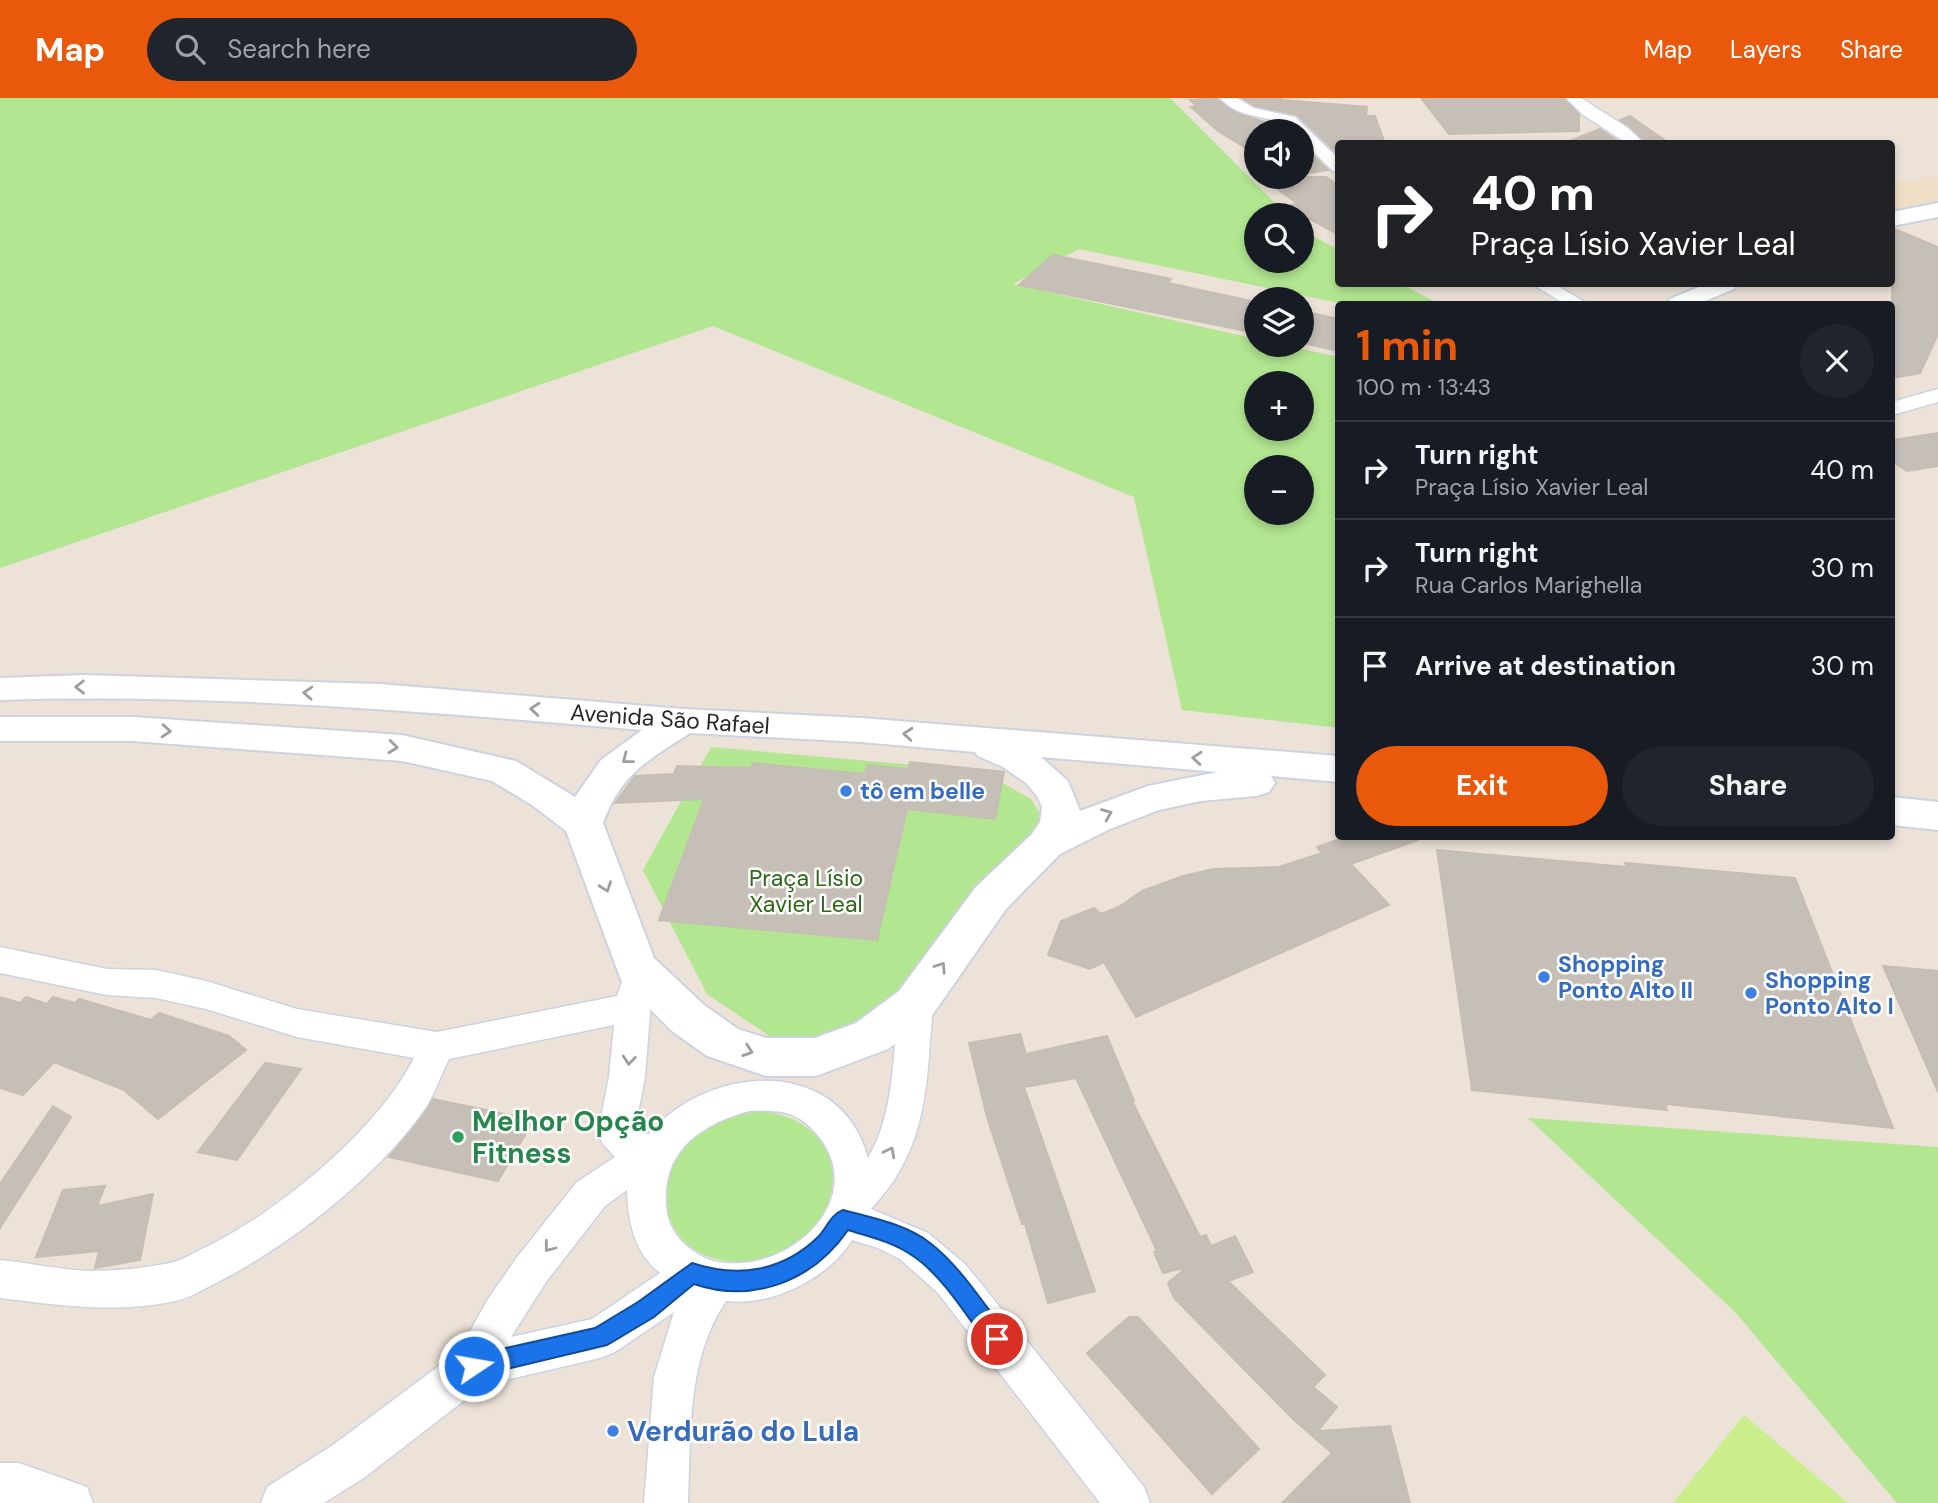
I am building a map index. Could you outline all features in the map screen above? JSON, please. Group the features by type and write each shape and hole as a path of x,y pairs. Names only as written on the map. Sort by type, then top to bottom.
{"main road":[{"path":"1895,218 1938,210"},
{"path":"1686,301 1718,287"},
{"name":"Avenida São Rafael","path":"0,689 85,686 380,696 683,722 861,730 1335,769"},
{"path":"583,823 596,792 607,777 650,742 683,722"},
{"path":"0,729 133,729 402,748 503,770 546,795 583,823 635,988 688,1018 723,1043 766,1057 816,1057 872,1036 915,1004 991,898 1046,844 1059,824 1061,807 1054,790 1039,774 1016,758 976,740"},
{"path":"1046,844 1119,808 1192,788 1268,782 1335,788"},
{"path":"1895,817 1938,816"},
{"path":"1895,818 1938,839"}],"street":[{"path":"1227,98 1249,112 1285,119"},
{"path":"1573,98 1579,105 1618,127 1633,140"},
{"path":"1314,144 1335,164"},
{"path":"1547,287 1572,301"},
{"path":"1895,409 1938,395"},
{"path":"0,960 107,982 156,984 205,995 297,1024 437,1047 635,988 627,1077 616,1133 629,1147 654,1160"},
{"path":"846,1213 853,1180 850,1155 840,1132 823,1115 801,1102 776,1095 749,1095 722,1101 696,1113 674,1130 654,1160 644,1198 649,1228 665,1254 704,1277 745,1282 776,1276 803,1262 827,1243 846,1213 881,1170 896,1141 904,1114 915,1004"},
{"path":"0,1279 91,1290 176,1282 227,1257 269,1232 323,1189 384,1132 414,1096 437,1047"},
{"path":"474,1366 502,1313 532,1269 591,1194 623,1171 654,1160"},
{"path":"846,1213 922,1250 951,1279 1128,1503"},
{"path":"283,1503 349,1461 474,1366 600,1338 704,1277"},
{"path":"666,1503 677,1371 684,1338 696,1309 704,1277"},
{"path":"0,1485 19,1485 71,1503"}],"shaded area":[{"path":"1938,176 1938,213 1895,222 1895,182"}],"green space":[{"path":"0,98 1170,98 1244,172 1244,189 1261,189 1275,203 1244,203 1244,273 1314,273 1314,236 1335,248 1335,287 1407,287 1434,301 1335,302 1314,298 1314,287 1262,287 1079,249 1013,284 1244,336 1244,357 1314,357 1314,352 1335,356 1335,728 1182,710 1134,497 713,326 0,568"},
{"name":"Praça Lísio Xavier Leal","path":"711,747 981,771 1031,799 1046,823 896,999 839,1039 777,1041 707,994 643,870"},
{"path":"764,1111 801,1123 823,1144 833,1169 830,1196 818,1221 797,1243 769,1257 735,1262 706,1256 687,1244 671,1223 666,1206 670,1172 688,1142 717,1120 746,1112"},
{"path":"1528,1118 1938,1147 1938,1503 1897,1503 1735,1312"},
{"path":"1744,1415 1848,1503 1673,1503"}],"building":[{"path":"1215,98 1237,113 1255,119 1244,119 1244,147 1218,131 1191,107 1196,106 1190,100"},
{"path":"1242,98 1281,98 1367,107 1366,116 1375,116 1384,140 1335,140 1335,151 1314,131 1314,119 1301,119 1297,115 1255,106"},
{"path":"1421,98 1563,98 1579,114 1579,131 1449,134"},
{"path":"1630,116 1664,140 1642,140 1620,120"},
{"path":"1600,129 1616,140 1572,140"},
{"path":"1314,157 1328,170 1314,172"},
{"path":"1314,177 1326,177 1335,183 1335,233 1314,221 1314,203 1297,203 1278,189 1314,189"},
{"path":"1895,229 1938,247 1938,334 1920,373 1895,377 1895,301 1892,301 1892,287 1895,287"},
{"path":"1053,255 1171,279 1168,283 1244,299 1244,331 1019,285"},
{"path":"1314,314 1335,318 1335,350 1314,346"},
{"path":"1938,433 1938,466 1907,471 1895,463 1895,440"},
{"path":"910,762 1004,772 995,819 907,809 877,940 659,920 704,799 615,803 635,776 674,774 677,766 751,768 753,763 865,774 867,765 908,769"},
{"path":"1337,840 1418,840 1351,864 1389,905 1136,1017 1104,962 1090,969 1048,955 1061,921 1094,908 1101,914 1119,907 1142,891 1183,876 1214,869 1279,867 1322,853 1317,847"},
{"path":"1437,850 1627,867 1625,863 1795,878 1893,1128 1665,1104 1667,1110 1472,1090"},
{"path":"1883,966 1938,971 1938,1092"},
{"path":"0,997 20,1003 26,997 47,1004 53,997 75,1003 79,999 151,1020 159,1013 229,1036 246,1050 158,1119 124,1090 54,1062 23,1095 0,1088"},
{"path":"1020,1034 1026,1054 1107,1036 1132,1101 1200,1237 1206,1235 1211,1246 1235,1236 1253,1272 1228,1281 1325,1375 1313,1387 1337,1407 1318,1431 1390,1426 1410,1503 1282,1503 1332,1453 1293,1419 1174,1298 1168,1283 1187,1267 1163,1273 1154,1252 1157,1251 1076,1078 1024,1087 1095,1291 1048,1303 1025,1224 1022,1224 987,1117 969,1043"},
{"path":"265,1063 301,1069 237,1160 198,1152"},
{"name":"Melhor Opção Fitness","path":"433,1099 534,1120 498,1181 389,1157"},
{"path":"53,1106 71,1117 0,1228 0,1184"},
{"path":"105,1186 97,1206 153,1194 140,1260 95,1268 99,1251 36,1257 63,1190"},
{"path":"1129,1317 1138,1317 1259,1449 1212,1494 1087,1353"}],"place":[{"name":"tô em belle","path":"846,791"},
{"name":"Shopping Ponto Alto II","path":"1544,977"},
{"name":"Shopping Ponto Alto I","path":"1751,993"},
{"name":"Melhor Opção Fitness","path":"458,1137"},
{"name":"Verdurão do Lula","path":"613,1431"}],"route":[{"path":"474,1366 600,1338 646,1309 692,1273 716,1281 745,1282 776,1276 803,1262 827,1243 843,1219 891,1233 922,1250 951,1279 997,1339"}]}
